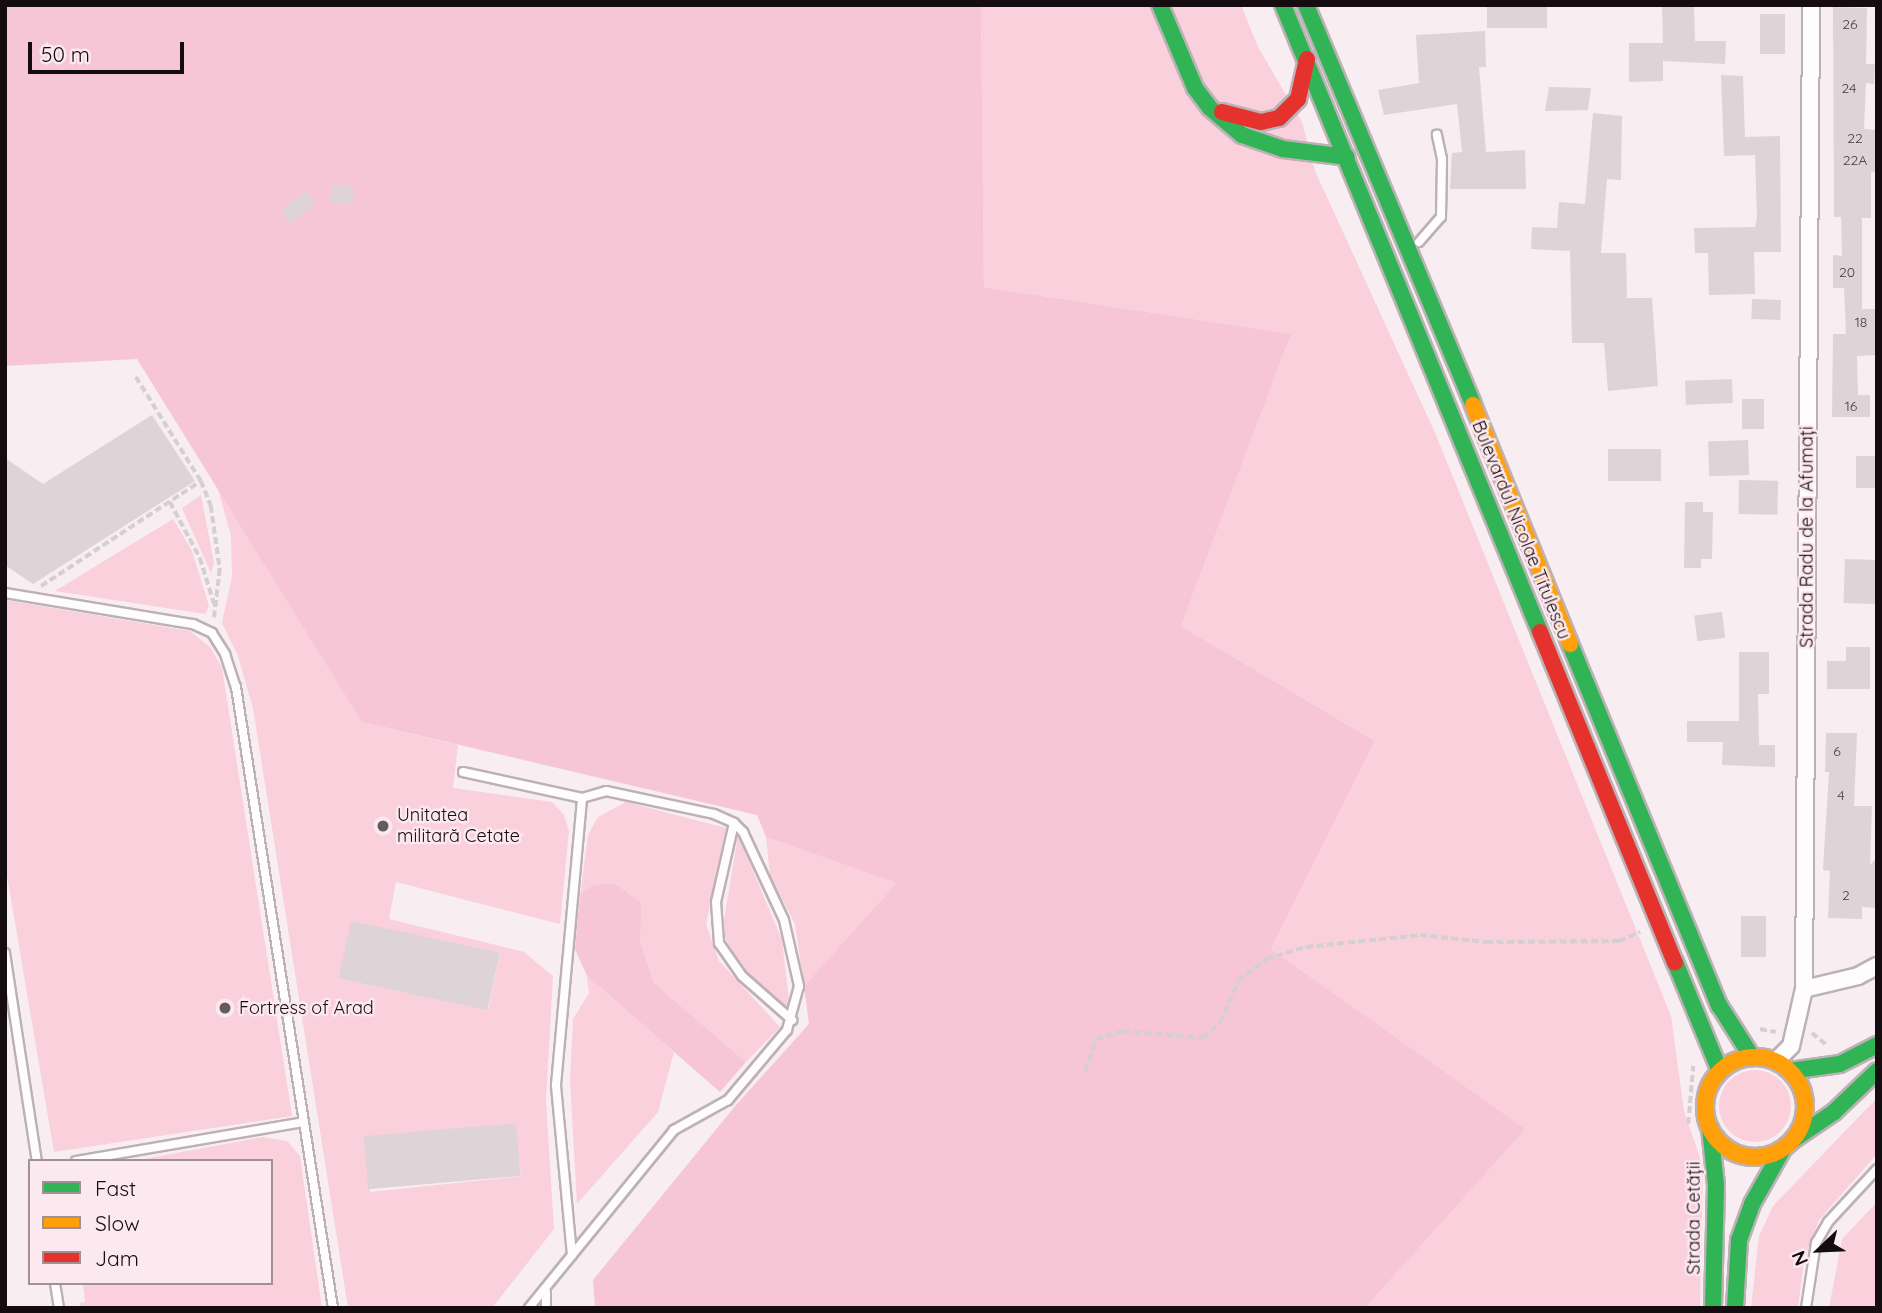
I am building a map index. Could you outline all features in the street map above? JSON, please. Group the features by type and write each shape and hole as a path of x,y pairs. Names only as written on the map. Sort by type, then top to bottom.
{"main road":[{"path":"1160,5 1183,69 1210,108 1242,135 1272,145 1347,157"},
{"name":"Bulevardul Nicolae Titulescu","path":"1283,5 1720,1071"},
{"name":"Bulevardul Nicolae Titulescu","path":"1306,5 1374,161 1682,922 1719,1005 1752,1057"},
{"path":"1210,108 1261,122 1279,118 1297,99 1307,59"},
{"path":"1720,1071 1752,1057 1783,1066 1840,1064 1877,1045"},
{"name":"Strada Cetății","path":"1735,1308 1739,1240 1752,1204 1788,1144 1805,1104 1783,1066"},
{"name":"Strada Cetății","path":"1710,1128 1736,1153 1760,1157 1788,1144 1826,1118 1877,1070"},
{"name":"Strada Cetății","path":"1713,1308 1715,1214 1706,1103 1720,1071"}],"street":[{"name":"Strada Radu de la Afumați","path":"1783,1066 1791,1046 1804,989 1811,5"},
{"path":"1804,989 1858,976 1877,967"}],"lane":[{"path":"1419,242 1441,216 1442,159 1437,135"},
{"path":"5,593 28,594 193,624 212,633 236,687 333,1308"},
{"path":"463,772 582,798 607,791 714,814 734,824 743,832 784,920 799,986 792,1020 728,1100 674,1130 572,1255 546,1292 529,1308"},
{"path":"572,1255 556,1085 582,798"},
{"path":"734,824 716,902 719,943 742,976 792,1020"},
{"path":"5,953 37,1159"},
{"path":"88,1159 304,1122"},
{"path":"1806,1308 1816,1243 1828,1222 1877,1169"},
{"path":"1715,1214 1723,1242 1721,1308"},
{"path":"55,1285 59,1308"},
{"path":"546,1292 547,1308"}],"path":[{"path":"136,377 201,481 211,506 220,569 212,633"},
{"path":"28,594 201,481"},
{"path":"170,502 200,558 215,608"},
{"path":"1085,1071 1096,1040 1124,1031 1203,1038 1221,1022 1238,981 1266,959 1306,947 1420,935 1486,942 1619,941 1649,929"}],"shaded area":[{"path":"5,5 981,5 984,287 1291,334 1181,626 1375,741 1271,949 1525,1129 1365,1308 595,1308 593,1280 736,1105 809,1024 804,986 897,883 766,837 757,815 362,722 137,359 5,366"},
{"path":"981,5 1241,5 1258,47 1302,122 1315,171 1436,435 1671,1016 1684,1111 1703,1167 1700,1308 1365,1308 1524,1129 1271,949 1375,741 1181,626 1291,334 984,287"},
{"path":"216,482 362,722 458,745 453,788 552,802 564,815 569,831 560,924 396,882 389,919 524,952 553,976 546,1100 554,1229 492,1308 348,1308 253,708 238,656 222,623 232,576 231,536","holes":["500,952 488,1010 339,979","515,1123 521,1176 370,1192 365,1138"]},
{"path":"201,495 214,563 211,573 182,508"},
{"path":"173,519 192,551 209,606 205,614 55,591"},
{"path":"5,600 190,631 210,647 222,668 292,1116 54,1152 5,864"},
{"path":"626,802 726,828 706,924 719,961 780,1027 746,1062 654,983 640,941 640,903 580,897 588,835 598,817"},
{"path":"738,835 782,940 790,1009 741,968 722,932"},
{"path":"766,837 898,883 804,986 795,924 770,876"},
{"path":"614,883 641,903 640,941 654,983 746,1062 720,1092 587,976 575,949 580,895 592,886"},
{"path":"587,976 674,1052 658,1112 577,1204 570,1080 573,1019 589,993"},
{"path":"1748,1070 1762,1070 1781,1080 1791,1099 1791,1113 1781,1132 1762,1142 1748,1142 1729,1132 1719,1113 1719,1099 1729,1080"},
{"path":"1877,1098 1877,1154 1819,1220 1804,1259 1798,1308 1751,1308 1759,1236 1773,1206"},
{"path":"262,1137 287,1141 300,1156 322,1308 81,1308 80,1303 85,1302 83,1285 273,1285 273,1159 145,1159"},
{"path":"1877,1202 1877,1308 1829,1308 1842,1239"}],"building":[{"path":"1487,5 1547,5 1547,28 1487,28"},
{"path":"1662,5 1694,5 1695,41 1726,41 1725,64 1663,61 1663,81 1629,82 1629,43 1663,43"},
{"path":"1833,7 1867,8 1866,64 1875,64 1874,84 1866,83 1864,129 1877,130 1877,172 1871,172 1871,218 1862,218 1862,309 1877,309 1877,355 1857,356 1858,395 1870,395 1870,417 1832,417 1833,334 1846,334 1844,288 1833,288 1833,255 1842,256 1841,217 1834,217"},
{"path":"1760,14 1785,14 1785,54 1760,54"},
{"path":"1485,31 1486,67 1479,67 1486,152 1525,150 1526,189 1450,189 1452,153 1462,152 1457,104 1384,115 1378,90 1419,83 1416,35"},
{"path":"1721,75 1743,76 1745,137 1780,136 1781,252 1754,252 1755,294 1709,295 1708,253 1695,253 1694,228 1755,227 1757,217 1755,155 1724,156"},
{"path":"1549,87 1591,88 1588,110 1545,111"},
{"path":"1593,113 1622,116 1621,180 1607,179 1601,253 1626,253 1627,298 1652,298 1658,386 1608,391 1604,343 1572,343 1570,251 1531,249 1532,227 1557,228 1559,202 1585,204"},
{"path":"331,185 354,187 352,204 330,202"},
{"path":"306,191 316,204 291,223 281,211"},
{"path":"1752,299 1781,300 1780,320 1751,319"},
{"path":"1732,379 1733,403 1686,405 1685,381"},
{"path":"1742,399 1764,399 1764,429 1742,429"},
{"path":"152,415 195,481 33,584 5,565 5,458 43,484"},
{"path":"1748,440 1749,475 1709,476 1708,441"},
{"path":"1608,449 1661,449 1661,481 1608,481"},
{"path":"1856,456 1877,456 1877,488 1856,488"},
{"path":"1739,480 1778,481 1777,515 1738,514"},
{"path":"1685,502 1703,502 1703,512 1713,512 1712,559 1701,559 1701,568 1684,568"},
{"path":"1845,559 1877,560 1875,604 1843,603"},
{"path":"1722,612 1725,638 1697,641 1694,615"},
{"path":"1846,647 1870,647 1870,689 1827,689 1827,661 1846,661"},
{"path":"1739,652 1769,652 1769,694 1758,694 1759,745 1775,745 1775,767 1722,765 1723,742 1687,742 1687,721 1739,721"},
{"path":"1826,733 1857,733 1854,806 1872,806 1870,865 1877,857 1877,908 1862,907 1862,919 1828,918 1830,871 1823,870 1829,772 1825,772"},
{"path":"1741,916 1766,916 1766,957 1741,957"},
{"path":"351,921 500,953 487,1010 339,979"},
{"path":"516,1123 521,1176 368,1189 364,1136"}],"traffic: fast":[{"path":"1160,5 1195,88 1210,108 1242,135 1283,149 1347,157"},
{"path":"1283,5 1540,632"},
{"path":"1306,5 1473,405"},
{"path":"1570,644 1719,1005 1752,1057"},
{"path":"1675,962 1720,1071"},
{"path":"1790,1071 1840,1064 1877,1045"},
{"path":"1793,1140 1834,1112 1877,1071"},
{"path":"1710,1128 1716,1185 1713,1308"},
{"path":"1735,1308 1739,1240 1752,1204 1783,1149"}],"traffic: slow":[{"path":"1473,405 1570,644"},
{"path":"1755,1057 1783,1065 1797,1079 1805,1107 1797,1135 1783,1149 1755,1157 1727,1149 1713,1135 1705,1107 1713,1079 1727,1065 1755,1057"}],"traffic: jam":[{"path":"1222,112 1261,122 1279,118 1298,99 1307,59"},
{"path":"1540,632 1675,962"}],"place":[{"name":"Unitatea militară Cetate","path":"383,826"},
{"name":"Fortress of Arad","path":"225,1008"}]}
